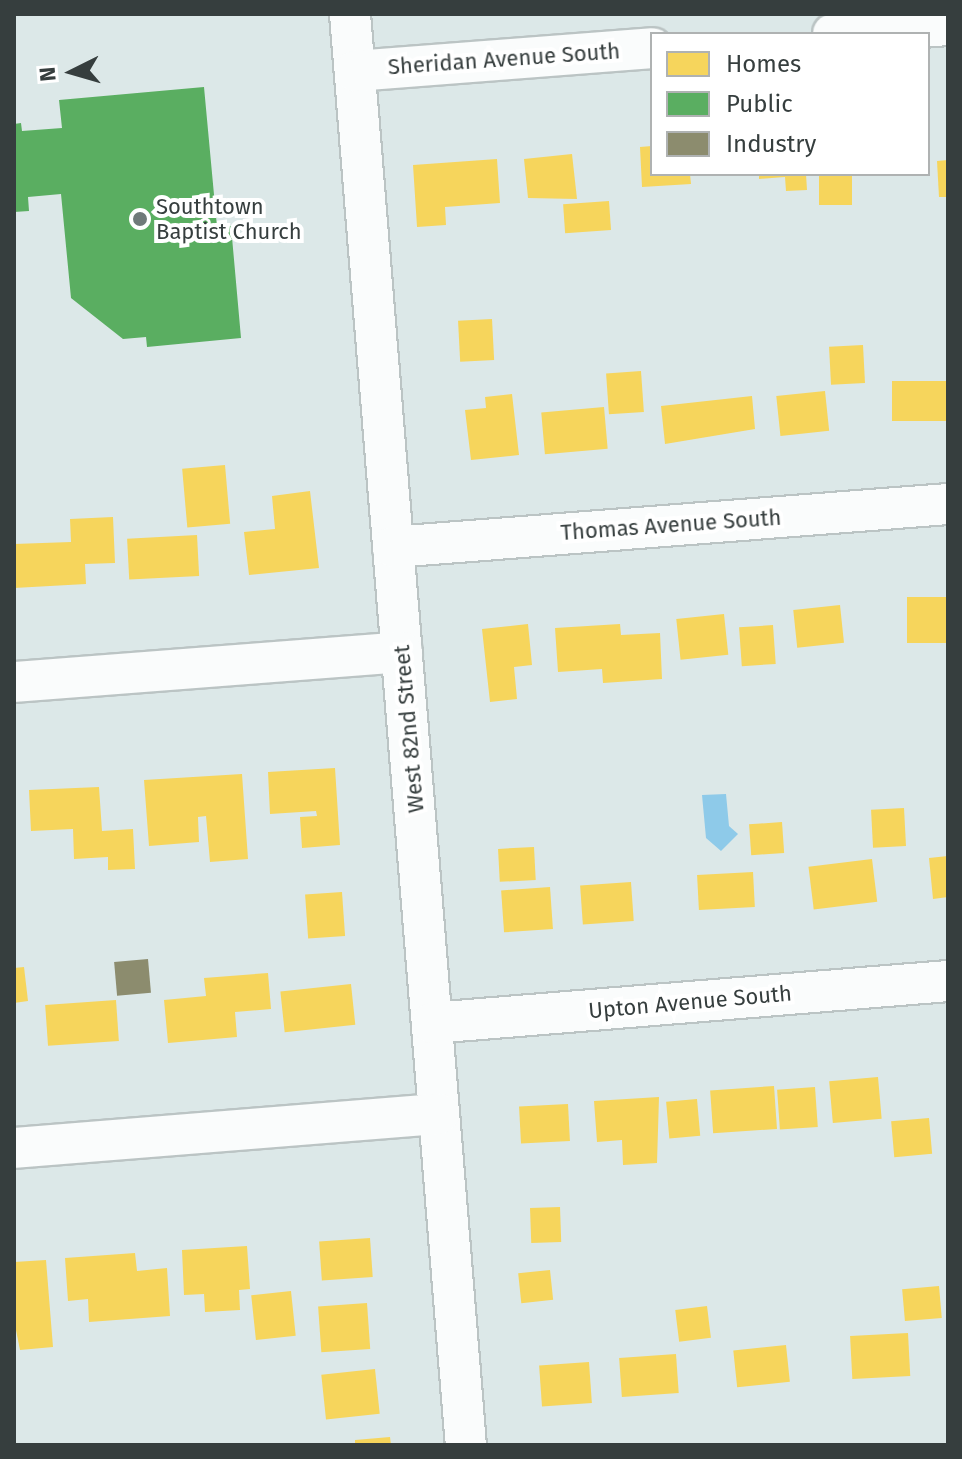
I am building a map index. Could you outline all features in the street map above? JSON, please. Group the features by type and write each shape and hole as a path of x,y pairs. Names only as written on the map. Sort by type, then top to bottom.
{"street":[{"name":"West 82nd Street","path":"350,14 466,1445"},
{"path":"859,32 948,25"},
{"name":"Sheridan Avenue South","path":"355,71 650,48"},
{"name":"Thomas Avenue South","path":"393,547 948,504"},
{"path":"14,682 402,652"},
{"name":"Upton Avenue South","path":"432,1023 948,981"},
{"path":"14,1148 439,1114"}],"water":[{"path":"726,794 729,826 738,834 721,851 706,838 702,795"}],"building: Homes":[{"path":"650,146 650,176 690,176 691,184 642,187 640,147"},
{"path":"572,154 577,199 528,198 524,159"},
{"path":"497,159 500,203 445,207 446,225 417,227 413,165"},
{"path":"948,160 948,197 939,197 937,161"},
{"path":"759,176 806,176 807,190 786,191 785,177 759,179"},
{"path":"819,176 852,176 852,205 819,205"},
{"path":"609,201 611,230 565,233 563,204"},
{"path":"492,319 494,360 460,362 458,321"},
{"path":"863,345 865,383 831,385 829,347"},
{"path":"641,371 644,412 609,414 606,373"},
{"path":"892,381 948,381 948,421 892,421"},
{"path":"825,391 829,431 780,436 776,396"},
{"path":"512,394 519,455 471,460 465,410 486,408 485,397"},
{"path":"752,396 755,429 665,444 661,406"},
{"path":"604,407 608,449 545,454 541,412"},
{"path":"225,465 230,524 187,528 182,469"},
{"path":"310,491 319,568 249,575 244,532 275,529 272,496"},
{"path":"113,517 115,563 85,564 86,584 14,588 14,544 71,542 70,519"},
{"path":"197,535 199,576 129,580 127,539"},
{"path":"907,597 948,597 948,643 907,643"},
{"path":"840,605 844,643 797,648 793,610"},
{"path":"724,614 728,655 681,660 676,619"},
{"path":"528,624 532,665 514,667 517,699 490,702 482,629"},
{"path":"620,624 621,635 660,633 662,679 603,683 602,669 558,672 555,628"},
{"path":"773,625 776,664 742,666 739,627"},
{"path":"335,768 340,845 302,848 300,817 317,816 316,811 270,814 268,772"},
{"path":"242,774 248,859 210,862 206,816 198,817 199,842 149,846 144,780"},
{"path":"99,787 102,831 133,829 135,869 108,870 108,857 74,859 73,829 31,831 29,790"},
{"path":"904,808 906,846 873,848 871,810"},
{"path":"782,822 784,853 751,855 749,824"},
{"path":"534,847 536,880 500,882 498,849"},
{"path":"948,856 948,897 933,899 929,858"},
{"path":"872,859 877,902 814,909 808,867"},
{"path":"753,872 755,907 699,910 697,875"},
{"path":"631,882 634,921 583,924 580,886"},
{"path":"550,887 553,929 504,932 501,890"},
{"path":"342,892 345,936 308,938 305,895"},
{"path":"24,967 28,1001 14,1003 14,968"},
{"path":"268,973 271,1009 235,1012 237,1037 168,1043 164,1000 206,996 204,978"},
{"path":"351,984 355,1025 285,1032 280,991"},
{"path":"116,1000 119,1041 48,1046 45,1005"},
{"path":"878,1077 882,1119 833,1123 829,1081"},
{"path":"774,1086 777,1129 713,1133 710,1090"},
{"path":"815,1087 818,1127 780,1130 777,1090"},
{"path":"659,1097 657,1163 623,1165 622,1140 597,1142 594,1101"},
{"path":"697,1099 700,1136 669,1139 666,1102"},
{"path":"568,1104 570,1141 521,1144 519,1107"},
{"path":"929,1118 932,1154 894,1157 891,1121"},
{"path":"560,1207 561,1242 531,1243 530,1208"},
{"path":"370,1238 373,1277 322,1280 319,1242"},
{"path":"247,1246 250,1289 239,1290 240,1310 205,1312 204,1294 184,1295 182,1250"},
{"path":"135,1253 137,1271 167,1268 170,1316 89,1322 88,1299 68,1301 65,1258"},
{"path":"46,1260 53,1347 20,1350 14,1320 14,1262"},
{"path":"550,1270 553,1300 521,1303 518,1273"},
{"path":"939,1286 942,1318 905,1321 902,1289"},
{"path":"291,1291 296,1336 256,1340 251,1295"},
{"path":"367,1303 370,1349 321,1352 318,1306"},
{"path":"707,1306 711,1338 679,1342 675,1310"},
{"path":"908,1333 910,1376 852,1379 850,1336"},
{"path":"786,1345 790,1382 737,1387 733,1351"},
{"path":"676,1354 679,1393 622,1397 619,1358"},
{"path":"589,1362 592,1403 542,1406 539,1365"},
{"path":"375,1369 380,1414 326,1419 321,1375"},
{"path":"390,1437 391,1445 355,1445 355,1440"}],"building: Public":[{"name":"Southtown Baptist Church","path":"204,87 217,227 231,226 241,338 147,347 146,337 123,339 71,298 61,194 28,197 29,211 14,212 14,124 21,123 22,131 62,128 59,100"}],"building: Industry":[{"path":"148,959 151,993 117,996 114,962"}],"place":[{"name":"Southtown Baptist Church","path":"140,219"}]}
